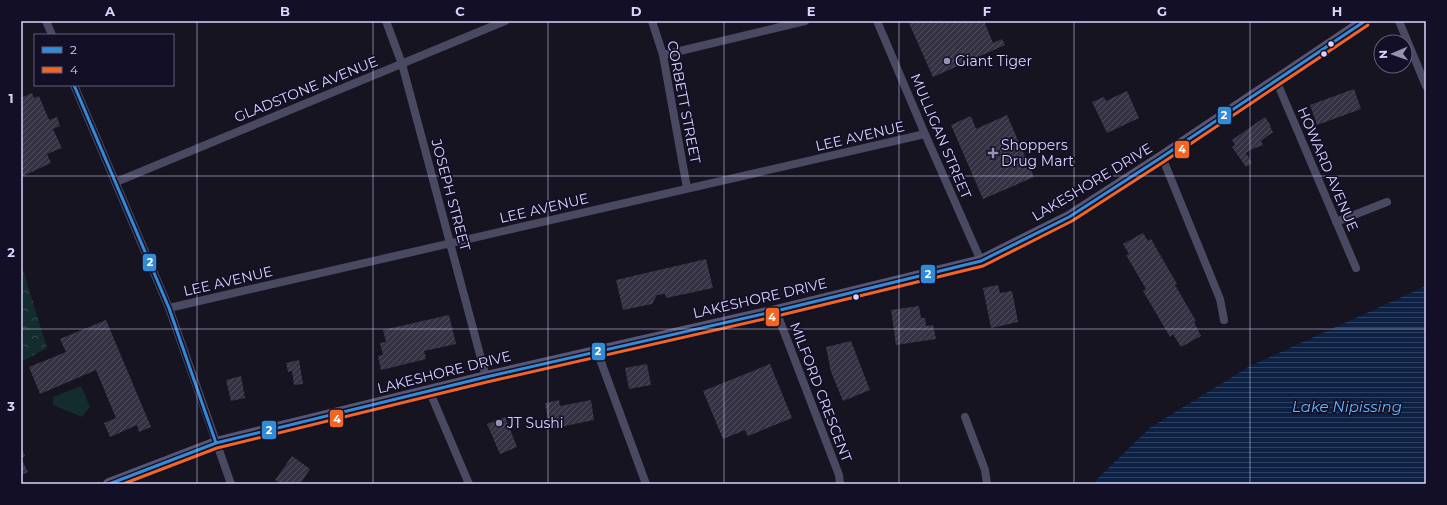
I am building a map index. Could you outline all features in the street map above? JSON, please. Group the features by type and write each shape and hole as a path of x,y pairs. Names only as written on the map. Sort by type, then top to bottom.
{"main road":[{"name":"LAKESHORE DRIVE","path":"109,484 216,443 486,376 776,311 981,261 1069,217 1162,157 1365,21"}],"street":[{"path":"46,21 52,34"},
{"name":"JOSEPH STREET","path":"386,21 402,64 486,376"},
{"name":"GLADSTONE AVENUE","path":"116,182 505,21"},
{"name":"CORBETT STREET","path":"652,21 664,55 687,188"},
{"path":"664,55 805,21"},
{"name":"MULLIGAN STREET","path":"877,21 981,261"},
{"path":"1399,21 1426,86"},
{"name":"HOWARD AVENUE","path":"1276,80 1356,268"},
{"path":"74,86 169,308 231,484"},
{"name":"LEE AVENUE","path":"169,308 925,134"},
{"path":"1162,157 1220,299 1224,320"},
{"path":"1336,222 1388,202"},
{"name":"MILFORD CRESCENT","path":"776,311 840,475 840,484"},
{"path":"597,351 646,484"},
{"path":"429,390 469,484"},
{"path":"965,418 985,470 987,484"}],"green space":[{"path":"21,263 47,348 21,362"},
{"path":"81,386 90,407 82,417 53,405 53,397"}],"water":[{"name":"Lake Nipissing","path":"1426,286 1426,484 1095,484 1097,479 1151,427 1250,366"}],"building":[{"name":"Giant Tiger","path":"908,21 984,21 993,43 1002,39 1005,45 933,77"},
{"path":"1354,89 1361,109 1317,125 1310,105"},
{"path":"1127,91 1139,118 1107,133 1092,102 1104,97 1106,101"},
{"path":"32,93 34,98 39,96 49,120 57,117 60,126 53,129 62,148 47,154 51,163 21,177 21,98"},
{"name":"Shoppers Drug Mart","path":"1007,115 1034,177 983,199 951,125 971,116 976,129"},
{"path":"1265,117 1273,132 1261,141 1263,145 1246,153 1252,163 1246,167 1232,147 1235,145 1232,140"},
{"path":"1143,233 1148,241 1151,239 1177,284 1175,285 1196,321 1194,322 1201,336 1181,347 1173,334 1170,337 1143,291 1146,289 1126,255 1129,254 1123,244"},
{"path":"706,259 713,288 666,298 665,294 657,295 652,304 623,310 616,280"},
{"path":"998,285 1000,293 1012,291 1018,322 991,328 983,288"},
{"path":"919,306 921,318 925,318 926,326 933,325 936,339 896,345 891,310"},
{"path":"449,315 456,344 424,351 426,359 381,370 378,356 383,355 380,343 386,342 383,330"},
{"path":"106,320 151,427 139,432 137,425 110,437 104,423 116,418 96,370 40,394 29,367 66,352 60,339"},
{"path":"851,341 870,390 843,401 831,372 826,347"},
{"path":"299,360 303,384 294,385 292,371 288,372 286,363"},
{"path":"647,364 651,385 629,389 625,368"},
{"path":"770,364 792,418 748,436 745,430 723,439 703,391"},
{"path":"241,376 245,398 231,401 226,380"},
{"path":"559,400 560,406 591,400 594,420 550,429 545,403"},
{"path":"505,417 517,447 500,454 487,424"},
{"path":"21,448 25,456 21,458"},
{"path":"292,456 310,469 300,484 281,484 275,480"},
{"path":"21,458 28,472 21,475"}],"transit line":[{"name":"2","path":"109,484 216,443 486,377 776,311 981,261 1069,217 1162,157 1365,21"},
{"name":"4","path":"123,484 217,448 487,382 777,316 983,266 1072,221 1165,161 1368,25"},
{"name":"2","path":"74,86 169,308 216,443"}],"place":[{"name":"Giant Tiger","path":"947,61"},
{"name":"Shoppers Drug Mart","path":"993,153"},
{"name":"JT Sushi","path":"499,423"}]}
